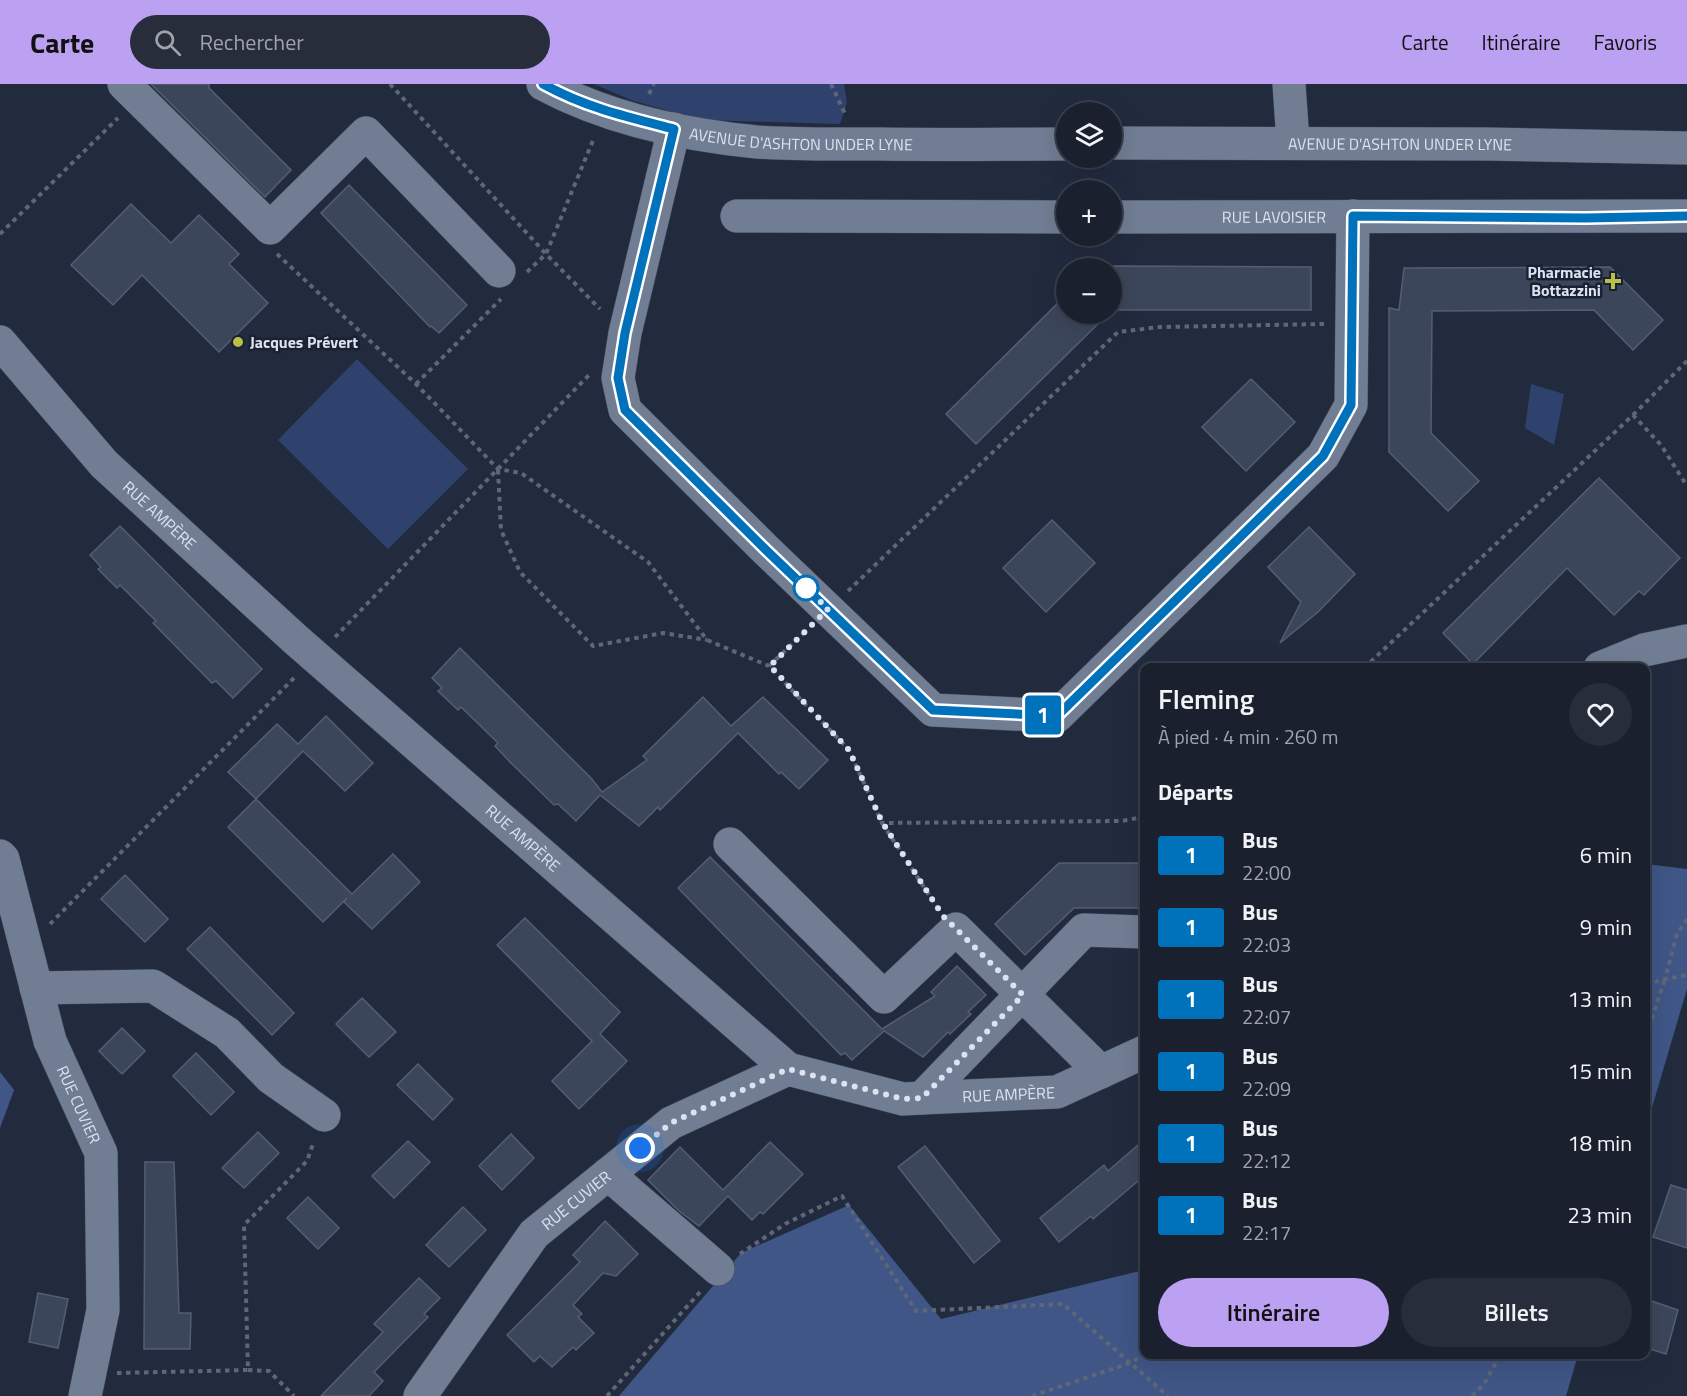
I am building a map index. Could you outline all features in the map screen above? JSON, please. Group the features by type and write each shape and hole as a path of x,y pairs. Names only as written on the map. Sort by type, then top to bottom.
{"street":[{"name":"AVENUE D'ASHTON UNDER LYNE","path":"543,84 572,100 605,112 674,129 758,142 1056,144"},
{"path":"1289,84 1293,142"},
{"path":"124,98 270,228 366,133 499,271"},
{"path":"674,129 625,333 618,378 625,410 933,710 1057,716 1323,456 1351,405 1353,216"},
{"name":"AVENUE D'ASHTON UNDER LYNE","path":"1122,143 1293,142 1687,148"},
{"path":"737,216 1056,217"},
{"name":"RUE LAVOISIER","path":"1122,217 1574,218 1687,216"},
{"name":"RUE AMPÈRE","path":"0,342 105,464 130,488 295,639 788,1069 903,1099 1057,1092 1140,1054"},
{"path":"1612,663 1644,650 1687,641"},
{"path":"730,844 884,997 956,929 1101,1072"},
{"name":"RUE CUVIER","path":"0,856 3,859 50,1041 101,1153 103,1310 87,1385"},
{"path":"922,1098 1084,930 1140,932"},
{"path":"36,988 153,986 227,1033 271,1078 324,1115"},
{"name":"RUE CUVIER","path":"420,1396 534,1234 671,1123 788,1069"},
{"path":"608,1174 718,1269"}],"path":[{"path":"390,84 546,254 625,333"},
{"path":"0,234 124,98"},
{"path":"270,248 416,384 498,470 521,473 648,562 707,640"},
{"path":"770,666 1118,332 1160,327 1353,323"},
{"path":"1369,663 1633,415 1687,361"},
{"path":"1633,415 1661,445 1687,486"},
{"path":"498,470 501,530 520,572 593,645 663,633 707,640 770,666 849,750 882,822 943,916 956,929"},
{"path":"882,822 1121,821 1140,818"},
{"path":"1650,1024 1677,934 1687,919"},
{"path":"1650,984 1687,975"},
{"path":"248,1370 244,1225 307,1161 324,1115"},
{"path":"607,1396 718,1269 785,1224 842,1196 916,1311 1062,1304 1168,1396"},
{"path":"1032,1396 1130,1363 1140,1357"},
{"path":"1472,1396 1484,1384 1498,1359"},
{"path":"87,1385 248,1370 269,1371 294,1396"}],"shaded area":[{"path":"594,84 844,84 847,103 840,124 699,120 631,100"},
{"path":"357,359 468,469 388,549 278,440"},
{"path":"1531,384 1564,394 1554,445 1525,428"},
{"path":"1650,864 1687,869 1687,989 1650,1114"},
{"path":"0,1072 14,1090 0,1128"},
{"path":"849,1205 941,1319 1140,1271 1140,1359 1577,1359 1566,1396 619,1396 741,1253"}],"building":[{"path":"151,84 209,84 209,88 291,170 265,197"},
{"path":"349,185 467,305 439,333 430,327 321,213"},
{"path":"131,204 171,243 199,215 239,254 229,264 268,303 219,352 142,275 113,305 71,265"},
{"path":"1122,266 1311,267 1311,310 1122,310"},
{"path":"1610,267 1663,320 1633,350 1594,310 1432,311 1431,433 1479,481 1448,511 1389,452 1389,308 1399,310 1404,268"},
{"path":"1056,305 1056,324 1098,324 976,444 946,414"},
{"path":"1251,379 1295,422 1246,471 1202,427"},
{"path":"1599,478 1680,558 1644,595 1639,591 1614,615 1567,568 1474,663 1443,633"},
{"path":"1052,520 1095,563 1046,612 1003,568"},
{"path":"120,526 262,669 233,698 216,681 212,683 153,623 156,621 120,585 117,588 98,569 101,567 90,555"},
{"path":"1309,527 1355,574 1318,612 1280,643 1301,602 1268,567"},
{"path":"460,648 591,778 602,792 647,760 643,756 703,697 731,726 763,697 828,760 799,789 781,772 779,774 738,733 660,810 658,807 639,826 600,795 576,821 558,804 554,805 510,762 495,746 498,743 461,707 458,710 438,691 442,688 432,678"},
{"path":"326,716 373,763 345,791 303,751 256,799 228,772 277,724 298,744"},
{"path":"256,799 352,894 393,854 420,882 372,929 344,902 347,898 323,922 228,827"},
{"path":"710,857 882,1029 935,996 931,992 957,966 986,995 968,1012 971,1014 950,1034 948,1032 923,1057 884,1031 852,1060 845,1053 841,1055 678,888"},
{"path":"1059,863 1140,863 1140,908 1074,908 1025,955 995,924"},
{"path":"125,875 168,919 145,942 101,899"},
{"path":"525,918 620,1012 600,1034 627,1061 579,1109 552,1081 592,1041 497,945"},
{"path":"210,927 294,1013 272,1035 187,949"},
{"path":"362,998 396,1032 369,1057 336,1024"},
{"path":"122,1028 145,1051 122,1074 99,1051"},
{"path":"196,1053 234,1092 211,1115 173,1076"},
{"path":"418,1064 453,1099 433,1120 397,1085"},
{"path":"258,1132 279,1153 244,1188 222,1168"},
{"path":"511,1134 534,1158 502,1190 479,1166"},
{"path":"408,1141 430,1162 394,1198 372,1176"},
{"path":"770,1142 803,1174 763,1214 760,1212 752,1220 728,1196 699,1226 679,1211 648,1180 680,1147 723,1190"},
{"path":"1140,1143 1140,1179 1093,1219 1091,1216 1059,1242 1040,1218 1104,1165 1108,1171"},
{"path":"925,1146 1000,1241 974,1263 898,1167"},
{"path":"145,1162 174,1162 179,1313 191,1313 190,1349 144,1349"},
{"path":"1671,1185 1687,1190 1687,1248 1653,1237"},
{"path":"308,1197 339,1228 318,1249 287,1218"},
{"path":"463,1207 486,1230 449,1267 426,1245"},
{"path":"605,1221 638,1254 616,1276 603,1273 573,1305 582,1314 578,1317 594,1333 576,1350 573,1347 552,1367 540,1356 534,1362 507,1335 580,1262 573,1255"},
{"path":"419,1278 440,1298 424,1314 428,1317 374,1372 383,1381 369,1396 321,1396 383,1332 374,1324"},
{"path":"38,1293 68,1299 58,1348 29,1342"},
{"path":"1650,1300 1678,1310 1666,1354 1650,1349"}],"bus line":[{"name":"1","path":"543,84 572,100 605,112 674,129 625,333 618,378 625,410 766,550 933,710 1057,716 1323,456 1351,405 1353,216 1586,218 1687,216"}],"place":[{"name":"Pharmacie Bottazzini","path":"1613,281"},
{"name":"Jacques Prévert","path":"238,342"}],"route":[{"path":"640,1148 671,1123 788,1069 903,1099 922,1098 1023,995 943,916 882,822 849,750 770,666 828,609 798,580 806,588"}]}
